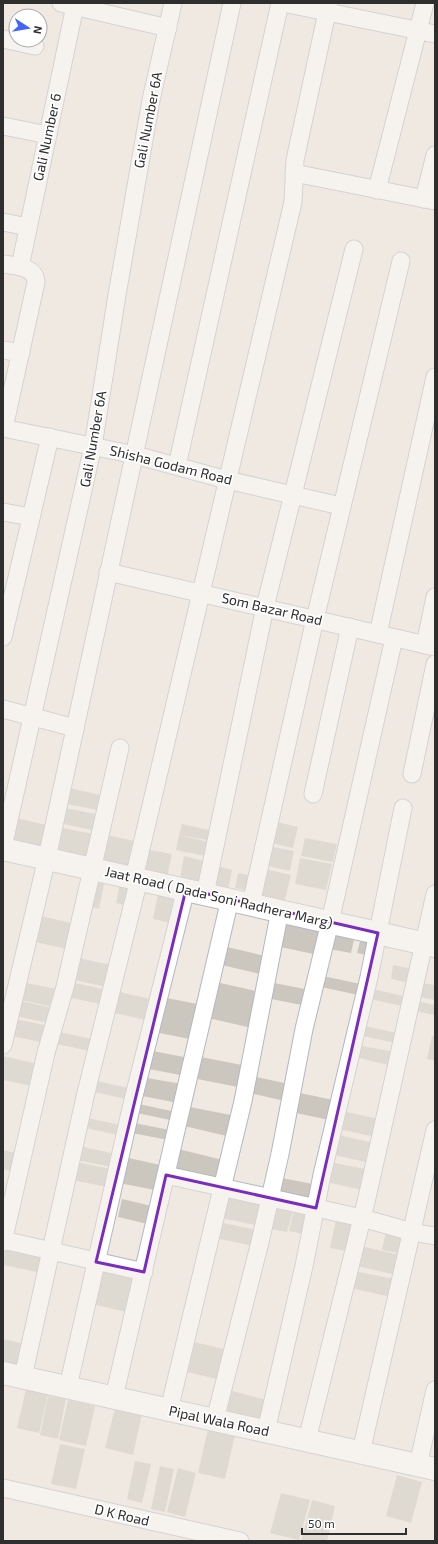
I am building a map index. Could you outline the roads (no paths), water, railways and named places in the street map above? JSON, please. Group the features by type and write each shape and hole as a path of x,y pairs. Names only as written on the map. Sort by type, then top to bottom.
{"street":[{"name":"Gali Number 6A","path":"3,848 93,446 116,295 151,100 173,3"},
{"path":"3,1045 47,858 232,3"},
{"path":"177,466 282,3 328,7 427,32"},
{"path":"377,190 427,32 425,3"},
{"path":"68,5 168,28"},
{"name":"Gali Number 6","path":"22,267 21,262 48,135 68,5"},
{"path":"13,1375 51,1251 84,1097 136,878 200,592 228,480 293,202 295,160 328,7"},
{"path":"3,126 48,135"},
{"path":"294,173 429,200 435,155"},
{"path":"3,222 28,227"},
{"path":"68,1387 132,1104 195,892 354,249"},
{"path":"251,904 341,506 401,261"},
{"path":"3,264 22,267 34,274 36,282 4,428"},
{"path":"3,350 21,353"},
{"path":"378,634 435,377"},
{"name":"Shisha Godam Road","path":"4,428 135,454 228,480 341,506"},
{"path":"3,637 7,600 31,517 50,438"},
{"path":"3,512 31,517"},
{"name":"Som Bazar Road","path":"108,572 430,646"},
{"path":"430,646 435,597"},
{"path":"313,794 350,627"},
{"path":"215,1420 270,1198 304,1029 330,922 394,638"},
{"path":"412,774 435,664"},
{"path":"3,709 75,728"},
{"path":"120,748 65,987 42,1068 3,1241 144,1272"},
{"path":"266,1431 368,985 403,808"},
{"name":"Jaat Road ( Dada Soni Radhera Marg)","path":"3,848 429,945"},
{"path":"307,1440 429,945 435,894"},
{"path":"114,1397 230,899"},
{"path":"169,1410 242,1101 280,910"},
{"path":"360,1452 435,1130"},
{"path":"166,1175 362,1218 412,1232 435,1236"},
{"name":"Pipal Wala Road","path":"13,1375 427,1467"},
{"path":"427,1467 435,1390"},
{"name":"D K Road","path":"3,1488 174,1534 240,1541"}]}
